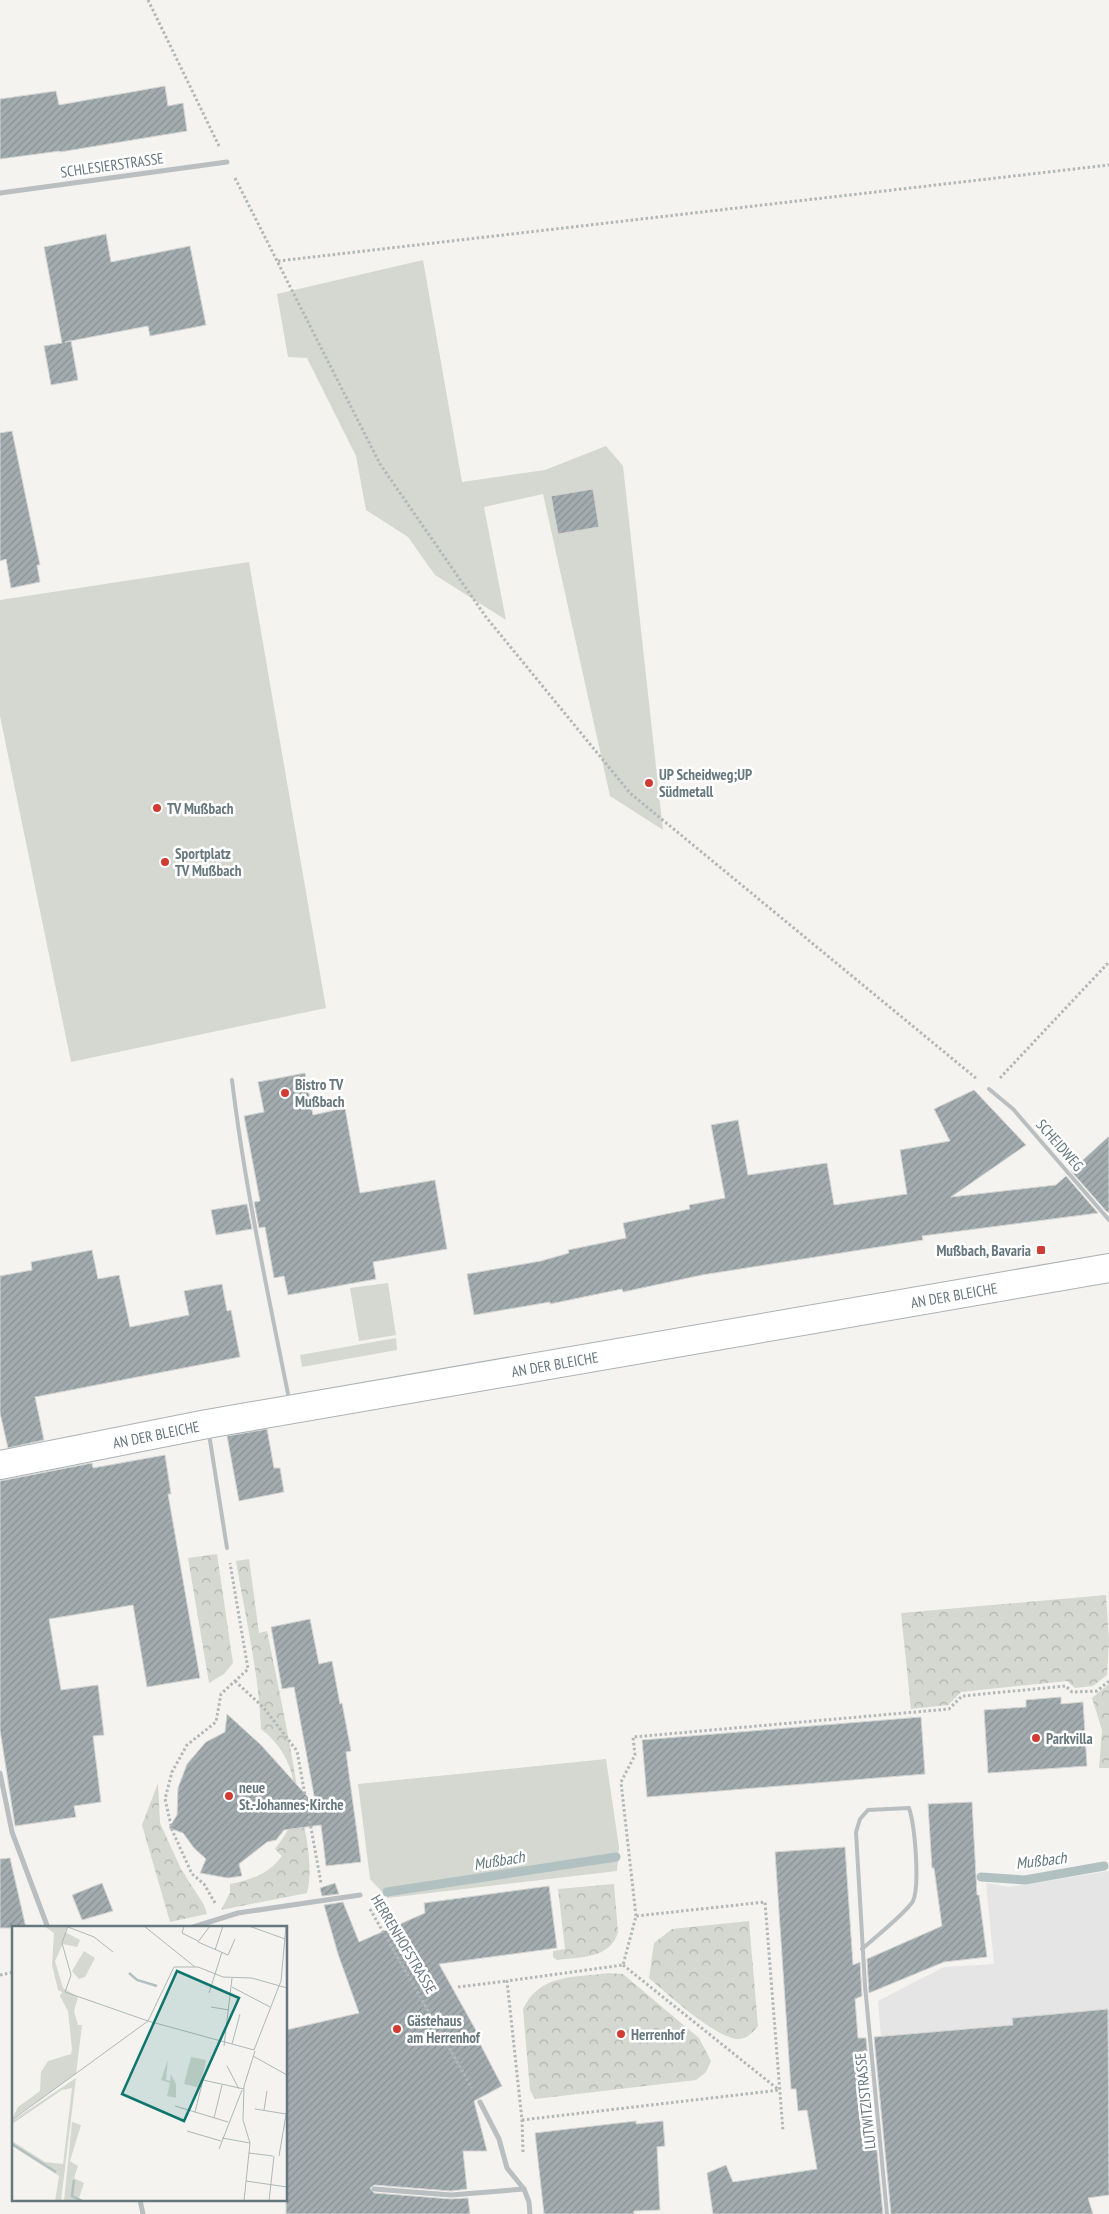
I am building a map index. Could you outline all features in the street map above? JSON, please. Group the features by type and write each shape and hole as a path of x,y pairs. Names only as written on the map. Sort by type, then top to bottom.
{"main road":[{"name":"AN DER BLEICHE","path":"0,1465 207,1424 291,1411 1109,1268"}],"street":[{"name":"SCHLESIERSTRASSE","path":"0,193 227,162"},
{"path":"0,1773 12,1832 47,1926"},
{"name":"HERRENHOFSTRASSE","path":"196,1926 218,1918 324,1899 360,1895"},
{"path":"480,2102 499,2139 507,2168 524,2189 529,2202 530,2214"},
{"path":"374,2189 451,2195 524,2189"}],"lane":[{"path":"232,1080 241,1151 261,1264 291,1411"},
{"name":"SCHEIDWEG","path":"989,1089 1013,1109 1109,1220"},
{"path":"207,1424 227,1548"},
{"name":"LUTWITZISTRASSE","path":"862,1949 912,1902 915,1890 914,1824 910,1808 868,1810 860,1819 856,1832 862,1949 865,1986 887,2214"}],"path":[{"path":"148,0 227,162 380,464 486,618 630,793 989,1089 1109,962"},
{"path":"278,262 1109,165"},
{"path":"218,1918 216,1905 204,1884 192,1874 172,1830 165,1799 172,1772 187,1745 216,1722 221,1694 248,1669 227,1548"},
{"path":"235,1681 264,1708 297,1751 324,1899"},
{"path":"623,1965 636,1916 621,1782 635,1755 633,1737 949,1709 962,1696 1066,1686 1072,1692 1097,1691 1109,1681"},
{"name":"HERRENHOFSTRASSE","path":"360,1895 380,1924 480,2102"},
{"path":"636,1916 765,1902 783,2131"},
{"path":"458,1987 623,1965 780,2090"},
{"path":"507,1981 522,2120 524,2189"},
{"path":"522,2120 780,2090"}],"shaded area":[{"path":"1109,1871 1109,2153 1087,2159 1092,2198 1088,2198 881,2036 878,2001 944,1967 994,1964 986,1883 1009,1887"}],"green space":[{"path":"423,260 462,482 545,470 606,446 623,466 663,830 610,796 543,494 484,507 506,620 435,575 408,537 366,510 356,456 307,358 288,357 277,294"},
{"name":"Sportplatz TV Mußbach","path":"249,562 326,1008 71,1062 0,716 0,600"},
{"path":"388,1283 396,1335 359,1341 350,1288"},
{"path":"396,1338 397,1350 302,1367 300,1355"},
{"path":"217,1554 233,1663 224,1674 209,1683 188,1558"},
{"path":"249,1559 259,1633 267,1631 289,1740 308,1849 310,1871 307,1893 221,1910 230,1893 230,1884 265,1872 282,1856 275,1849 290,1826 293,1812 294,1785 287,1760 272,1739 261,1729 255,1666 236,1561"},
{"path":"1106,1595 1109,1640 1107,1675 1093,1686 1075,1688 1067,1681 961,1692 948,1705 911,1709 901,1613"},
{"path":"1109,1684 1109,1768 1099,1768 1102,1730 1092,1698"},
{"path":"606,1759 619,1847 617,1871 388,1898 370,1879 358,1784"},
{"path":"158,1783 160,1823 181,1869 204,1905 207,1914 170,1922 142,1825"},
{"path":"614,1884 618,1932 609,1947 601,1952 584,1957 557,1960 553,1957 553,1951 565,1949 558,1889"},
{"path":"749,1921 758,2026 752,2033 739,2039 718,2032 706,2024 649,1978 654,1943 672,1929"},
{"path":"609,1973 623,1974 699,2038 711,2061 706,2072 696,2080 535,2099 530,2090 523,2009 530,1997 549,1983 560,1979"}],"building":[{"path":"165,86 168,106 183,103 187,131 60,152 0,159 0,99 56,91 59,105"},
{"path":"106,234 111,262 190,246 206,325 150,336 148,326 65,342 71,341 78,380 51,385 44,346 62,343 44,247"},
{"path":"12,431 40,565 37,565 40,582 11,588 6,559 0,561 0,433"},
{"path":"593,489 599,527 558,534 551,496"},
{"path":"305,1073 313,1115 345,1108 360,1193 435,1180 447,1249 373,1262 376,1279 288,1295 284,1276 274,1278 265,1227 259,1228 254,1202 260,1201 244,1116 264,1112 258,1082"},
{"path":"974,1090 1026,1145 951,1197 1056,1185 1066,1176 1098,1213 922,1236 923,1240 702,1275 623,1292 622,1289 550,1304 550,1302 474,1315 467,1274 541,1261 569,1253 568,1250 626,1238 623,1223 690,1209 689,1205 725,1198 711,1125 738,1120 748,1175 827,1163 834,1205 907,1194 900,1150 950,1141 934,1109"},
{"path":"1109,1136 1109,1212 1107,1212 1071,1171"},
{"path":"247,1204 252,1229 216,1235 211,1210"},
{"path":"92,1250 98,1279 119,1275 130,1327 189,1315 184,1291 222,1284 227,1311 231,1310 240,1357 35,1397 44,1440 8,1448 0,1413 0,1276 32,1270 31,1262"},
{"path":"267,1429 274,1468 280,1468 284,1492 239,1501 227,1436"},
{"path":"165,1455 171,1494 168,1494 200,1678 147,1687 133,1605 49,1619 61,1690 98,1685 104,1735 93,1736 101,1802 74,1806 76,1817 15,1826 0,1730 0,1481 92,1463 93,1468"},
{"path":"310,1619 319,1664 332,1661 340,1704 342,1703 351,1751 346,1752 361,1862 326,1866 321,1825 284,1830 276,1840 267,1842 239,1864 242,1876 228,1878 200,1873 206,1859 194,1848 183,1833 169,1828 177,1815 178,1788 187,1764 206,1742 225,1732 227,1714 261,1745 316,1806 294,1687 282,1689 271,1627"},
{"name":"Parkvilla","path":"1061,1697 1061,1704 1083,1702 1087,1766 988,1773 984,1710 1026,1707 1026,1700"},
{"path":"921,1717 925,1774 647,1797 642,1740"},
{"path":"972,1802 977,1895 979,1895 987,1957 944,1962 869,1993 867,1959 942,1926 934,1868 932,1868 928,1804"},
{"path":"845,1847 853,1965 860,1962 862,1996 855,1999 858,2038 866,2038 883,2214 713,2214 707,2173 726,2165 733,2182 817,2169 807,2110 798,2111 796,2089 791,2089 775,1852"},
{"path":"10,1858 26,1926 0,1928 0,1859"},
{"path":"102,1883 113,1911 82,1920 72,1895"},
{"path":"335,1883 339,1894 322,1896 320,1888"},
{"path":"549,1886 557,1948 439,1964 478,2034 476,2036 502,2086 474,2101 487,2151 463,2151 467,2189 451,2191 374,2185 370,2188 374,2193 451,2199 468,2198 470,2214 286,2214 286,2202 288,2202 288,2030 359,2013 338,1954 324,1905 343,1902 359,1942 425,1913 424,1903"},
{"path":"1108,2009 1109,2195 1088,2198 1093,2214 891,2214 874,2037 1013,2025 1012,2018"},
{"path":"636,2121 636,2124 663,2121 665,2146 657,2147 660,2210 634,2211 634,2214 544,2214 535,2133"}],"waterway":[{"name":"Mußbach","path":"387,1892 616,1857"},
{"name":"Mußbach","path":"981,1877 1025,1880 1104,1866"}],"place":[{"name":"UP Scheidweg;UP Südmetall","path":"649,783"},
{"name":"TV Mußbach","path":"157,808"},
{"name":"Sportplatz TV Mußbach","path":"165,862"},
{"name":"Bistro TV Mußbach","path":"285,1093"},
{"name":"Mußbach, Bavaria","path":"1041,1250"},
{"name":"Parkvilla","path":"1036,1738"},
{"name":"neue St.-Johannes-Kirche","path":"229,1796"},
{"name":"Gästehaus am Herrenhof","path":"397,2029"},
{"name":"Herrenhof","path":"621,2034"}]}
